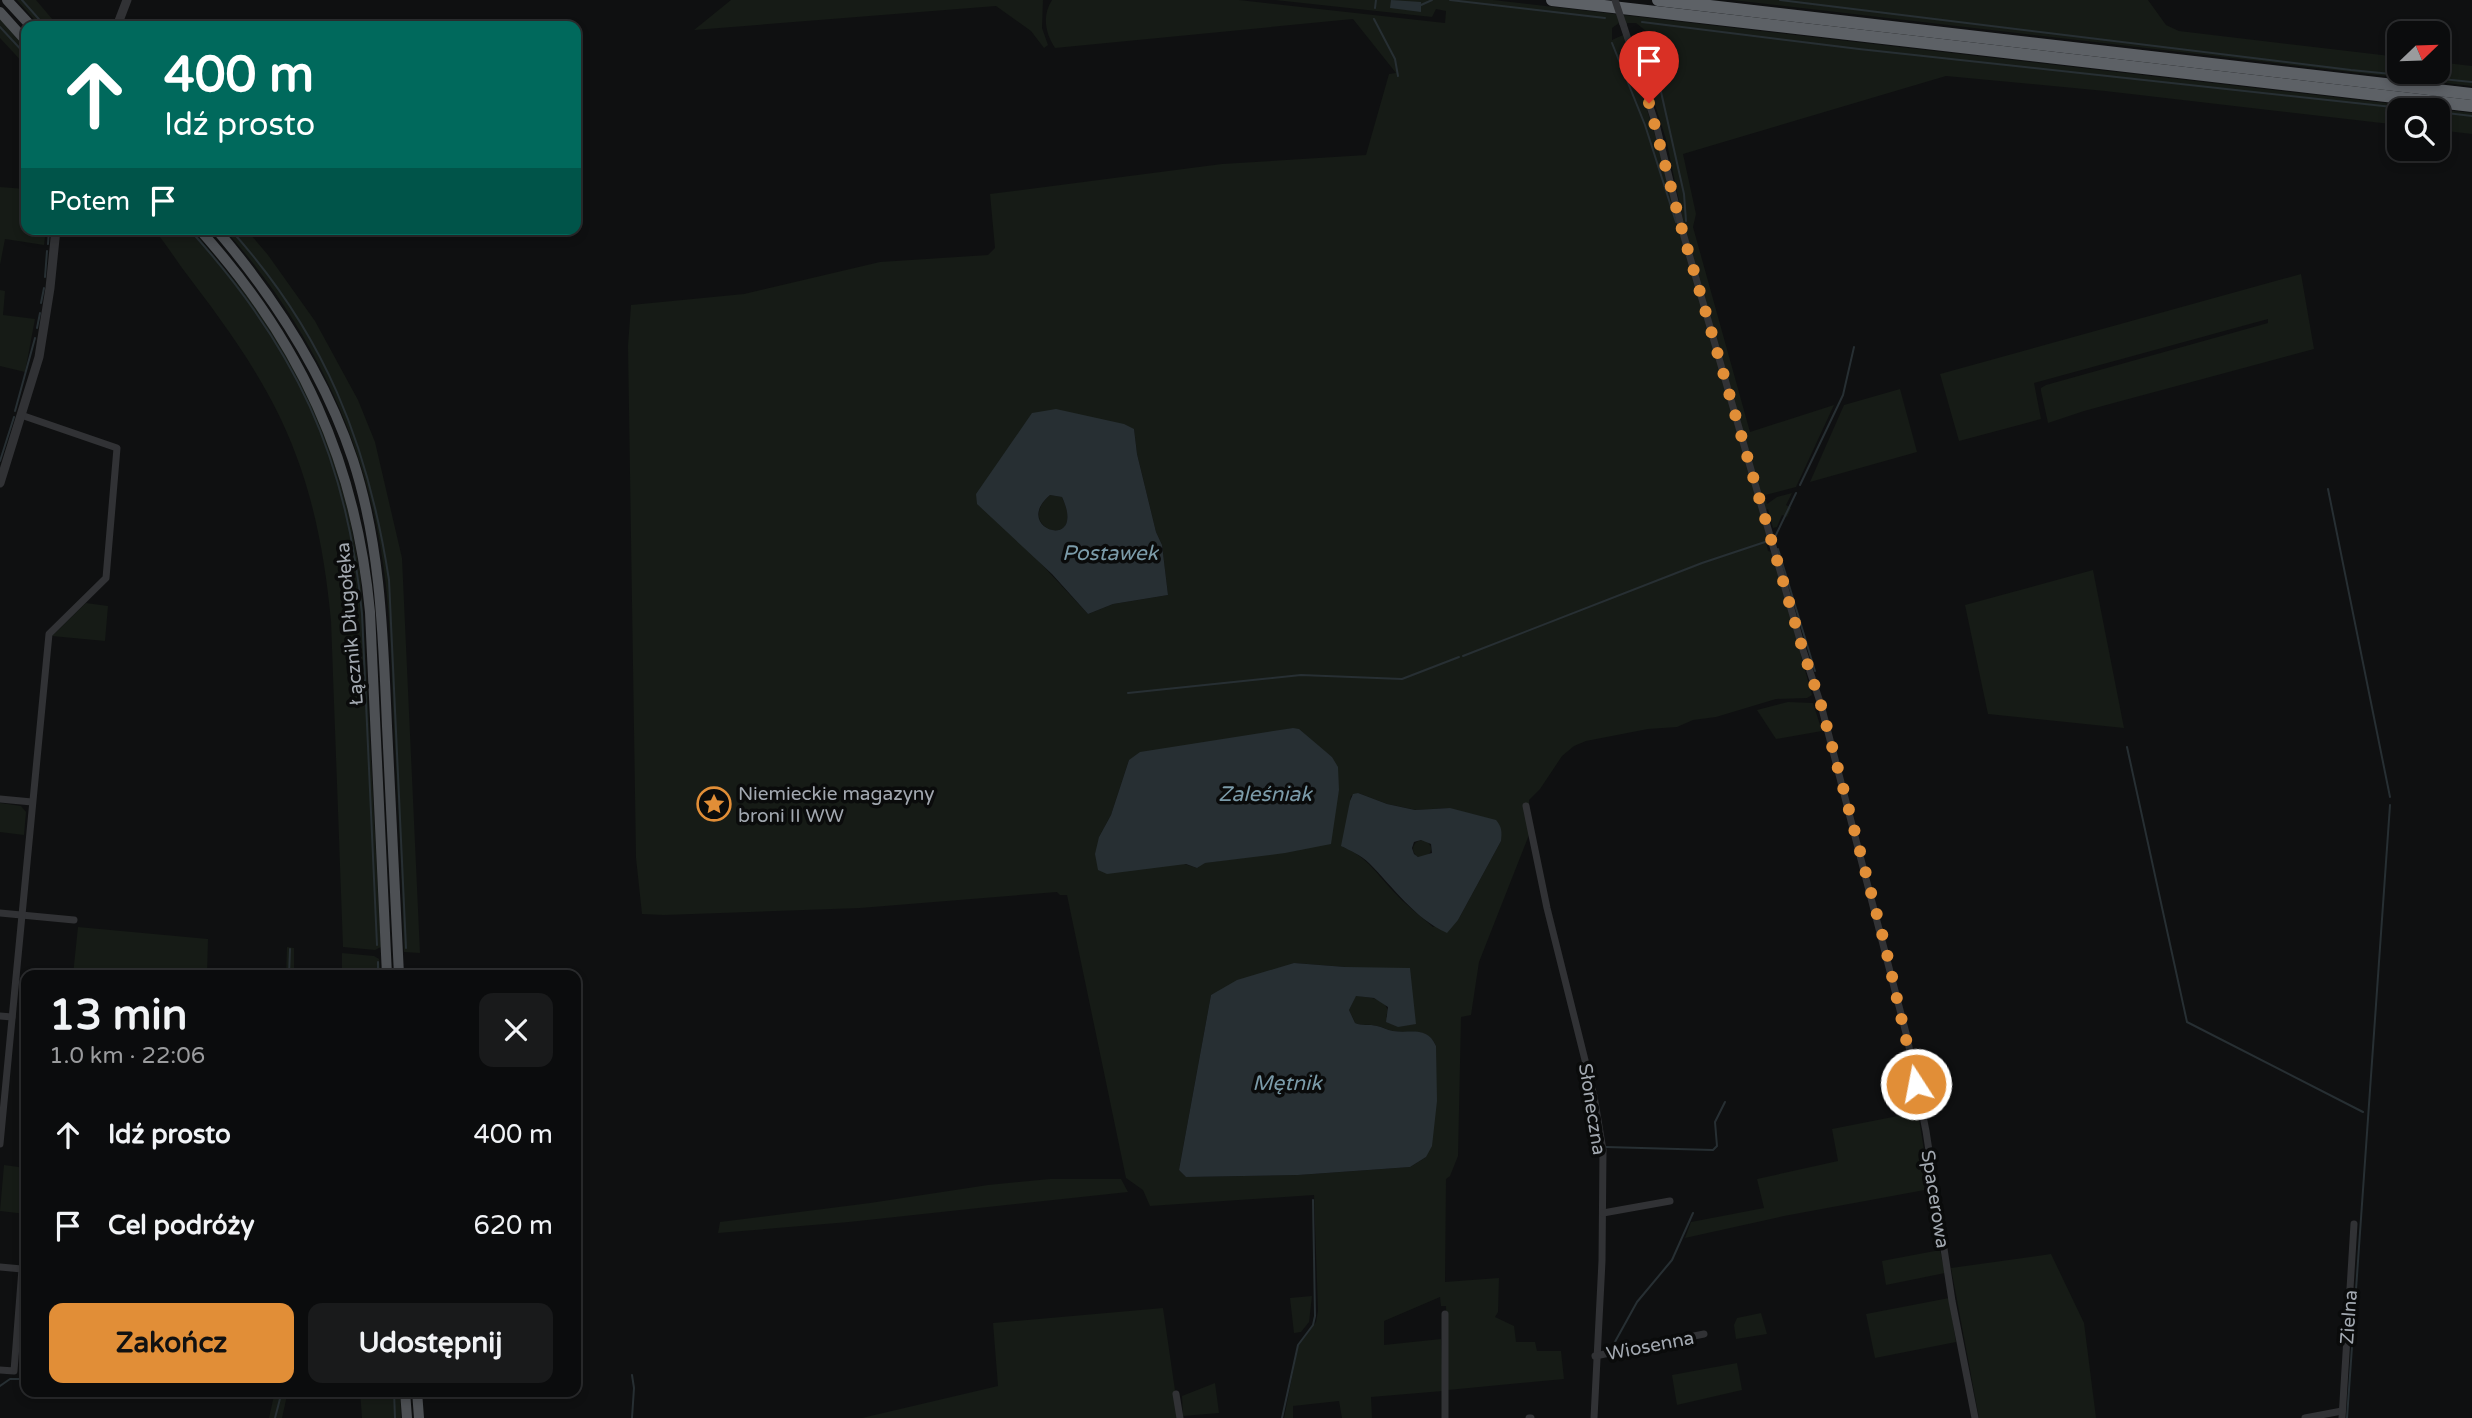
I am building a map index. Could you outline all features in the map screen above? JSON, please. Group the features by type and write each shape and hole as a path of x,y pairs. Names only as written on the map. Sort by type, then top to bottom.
{"highway":[{"path":"1552,0 2472,106"},
{"path":"1658,0 2472,94"}],"main road":[{"path":"7,0 26,21"},
{"path":"0,12 21,35"},
{"name":"Łącznik Długołęka","path":"205,235 258,300 295,358 327,425 351,494 364,562 370,623 387,970"},
{"name":"Łącznik Długołęka","path":"221,235 274,301 309,358 342,429 363,495 375,552 382,613 399,970"},
{"path":"405,1397 407,1418"},
{"path":"417,1397 419,1418"}],"street":[{"path":"119,21 127,0"},
{"name":"Spacerowa","path":"1615,0 1657,128 1681,226 1818,697 1907,1037 1926,1131 1952,1301 1975,1418"},
{"path":"0,483 39,356 55,235"},
{"path":"0,1143 49,634 106,578 117,448 21,415"},
{"path":"0,799 32,802"},
{"name":"Słoneczna","path":"1526,806 1547,908 1594,1096 1603,1150 1603,1213 1594,1418"},
{"path":"0,913 74,920"},
{"path":"0,1016 12,1017"},
{"path":"1603,1213 1670,1201"},
{"name":"Zielna","path":"2305,1418 2342,1414 2354,1224"},
{"path":"0,1267 21,1269"},
{"path":"0,1370 14,1371 21,1300"},
{"path":"1445,1314 1446,1418"},
{"name":"Wiosenna","path":"1595,1356 1704,1334"},
{"path":"1177,1394 1180,1418"}],"shaded area":[{"path":"17,0 36,0 54,21 36,21"},
{"path":"731,0 1043,0 1042,28 1048,45 1044,48 1031,31 996,6 694,30"},
{"path":"1052,0 1239,0 1445,23 1446,11 1436,9 1432,17 1275,0 1493,0 2387,103 2387,124 2105,91 1946,76 1683,154 1696,214 1693,227 1750,432 1834,405 1796,487 1765,495 1767,504 1777,497 1792,493 1786,505 1791,508 1787,517 1782,515 1777,527 1773,528 1768,509 1762,513 1770,541 1766,542 1768,551 1772,552 1812,695 1807,698 1776,699 1716,717 1693,720 1677,727 1648,729 1586,741 1574,746 1562,756 1540,789 1529,800 1529,835 1479,962 1471,1015 1461,1017 1458,1156 1450,1176 1446,1179 1445,1282 1499,1278 1498,1312 1495,1317 1514,1326 1516,1342 1535,1342 1537,1351 1561,1351 1564,1379 1448,1390 1446,1306 1441,1306 1440,1297 1384,1321 1384,1345 1441,1339 1443,1391 1371,1397 1372,1418 1342,1418 1339,1401 1293,1406 1293,1418 1284,1418 1298,1346 1316,1322 1318,1311 1314,1195 1150,1206 1143,1190 1126,1178 1067,895 1057,892 860,908 642,914 636,858 628,346 631,305 744,294 880,262 988,255 995,248 990,194 1222,164 1366,155 1389,74 1396,73 1353,19 1055,48 1046,24","holes":["1619,23 1636,23 1647,34 1633,37 1666,139 1684,225 1623,35 1612,40 1612,28","1134,429 1137,454 1156,532 1162,545 1168,595 1113,604 1088,614 976,494","1293,728 1332,757 1339,790 1336,800 1299,850 1204,863 1197,868 1099,837 1111,815 1129,760","1358,793 1387,804 1416,810 1449,808 1501,841 1458,920 1433,927 1400,898 1366,861 1343,847 1351,796","1294,963 1345,967 1416,1024 1386,1017 1388,1011 1383,1003 1356,995 1349,1010 1355,1023 1393,1031 1423,1033 1436,1046 1426,1157 1410,1167 1298,1175 1186,1177 1179,1170 1211,995"]},
{"path":"1732,0 2148,0 2166,25 2179,31 2387,56 2387,76"},
{"path":"0,19 21,42 21,61 0,38"},
{"path":"2450,63 2472,66 2472,86 2450,83"},
{"path":"2450,110 2472,113 2472,134 2450,131"},
{"path":"0,187 21,189 21,235 45,235 44,245 5,239 0,265"},
{"path":"158,235 197,235 258,309 298,374 326,436 348,509 360,573 381,947 375,950 343,947 331,621 327,582 312,507 301,469 279,414 234,339"},
{"path":"229,235 251,235 315,321 358,400 375,442 402,558 420,953 404,952 388,613 384,567 371,500 343,416 324,376 303,336 253,263"},
{"path":"2301,274 2314,349 2048,423 2041,391 2046,385 2268,323 2268,319 2034,383 2041,419 1959,441 1940,374"},
{"path":"0,290 5,291 3,315 35,319 25,372 0,366"},
{"path":"1900,389 1917,452 1810,482 1844,405"},
{"path":"1050,495 1062,497 1067,514 1066,525 1059,530 1051,530 1039,518 1040,507"},
{"path":"2093,570 2124,728 1988,714 1965,605"},
{"path":"86,603 108,606 105,641 52,636"},
{"path":"1788,702 1813,703 1822,731 1776,739 1757,710"},
{"path":"0,803 21,806 26,812 24,835 0,832"},
{"path":"1418,840 1426,840 1431,849 1429,856 1418,858 1413,853 1413,845"},
{"path":"78,927 208,939 207,970 74,970"},
{"path":"287,947 294,948 294,970 286,970"},
{"path":"342,953 374,956 379,959 380,970 342,970"},
{"path":"1918,1112 1930,1189 1784,1216 1685,1238 1691,1222 1764,1208 1757,1179 1838,1161 1832,1129"},
{"path":"4,1165 21,1167 21,1213 0,1211"},
{"path":"1050,1179 1121,1179 1128,1192 718,1233 720,1222"},
{"path":"1940,1250 1945,1273 1886,1285 1882,1261"},
{"path":"2051,1254 2084,1323 2096,1418 1979,1418 1951,1268"},
{"path":"1312,1296 1309,1322 1301,1332 1294,1333 1290,1298"},
{"path":"1949,1298 1956,1342 1875,1358 1866,1314"},
{"path":"1163,1308 1179,1418 862,1418 998,1386 993,1323"},
{"path":"1761,1313 1767,1334 1736,1339 1734,1325 1737,1318"},
{"path":"1737,1363 1742,1390 1677,1405 1672,1375"},
{"path":"1215,1383 1219,1413 1183,1416 1182,1396"},
{"path":"274,1397 287,1397 282,1418 269,1418"},
{"path":"360,1397 400,1397 401,1418 362,1418"}],"water":[{"path":"1391,0 1421,2 1421,12 1390,8"},
{"name":"Postawek","path":"1056,409 1124,424 1134,429 1137,454 1156,532 1162,545 1168,595 1113,604 1088,614 1052,574 977,504 976,494 1032,413","holes":["1050,495 1062,497 1067,514 1065,525 1059,530 1051,530 1043,525 1039,518 1040,507"]},
{"name":"Zaleśniak","path":"1299,729 1332,757 1338,767 1339,790 1331,844 1205,863 1197,868 1186,864 1107,874 1098,870 1095,854 1099,837 1111,815 1129,760 1140,752"},
{"path":"1358,793 1387,804 1415,810 1450,808 1496,820 1501,830 1501,841 1458,920 1447,933 1414,911 1366,860 1341,846 1353,794","holes":["1421,840 1431,844 1432,853 1418,857 1414,854 1414,842"]},
{"name":"Mętnik","path":"1294,963 1410,968 1416,1024 1398,1027 1386,1022 1388,1007 1374,998 1356,996 1349,1010 1355,1023 1393,1031 1423,1033 1432,1039 1436,1046 1437,1101 1432,1146 1426,1157 1410,1167 1298,1175 1186,1177 1179,1170 1211,995 1237,980"}],"waterway":[{"path":"22,0 41,21"},
{"path":"1375,8 1376,0"},
{"path":"1421,5 1432,0"},
{"path":"1450,0 1605,18"},
{"path":"1780,0 2351,70 2472,82"},
{"path":"1374,19 1395,59 1398,76"},
{"path":"1642,22 1859,49 2387,106"},
{"path":"0,27 21,50"},
{"path":"1648,34 1684,194 1686,221"},
{"path":"1612,43 1645,125 1676,222"},
{"path":"2450,113 2472,116"},
{"path":"48,244 49,235"},
{"path":"194,235 259,316 286,361 310,406 329,454 344,504 355,557 362,614 377,945"},
{"path":"235,235 292,308 316,350 337,392 369,482 389,580 406,948"},
{"path":"45,277 47,251"},
{"path":"41,303 44,288"},
{"path":"37,328 40,313"},
{"path":"15,411 35,338"},
{"path":"1800,485 1843,395 1854,347"},
{"path":"0,461 14,417"},
{"path":"2328,489 2390,797"},
{"path":"1774,539 1796,493"},
{"path":"1463,656 1702,563 1768,541"},
{"path":"1778,549 1815,671"},
{"path":"1128,693 1301,675 1402,679 1459,657"},
{"path":"2127,747 2187,1022 2363,1112"},
{"path":"2347,1418 2390,805"},
{"path":"289,970 290,949"},
{"path":"378,962 378,970"},
{"path":"1606,1147 1713,1150 1717,1146 1715,1122 1725,1102"},
{"path":"1282,1418 1298,1345 1313,1325 1315,1316 1313,1200"},
{"path":"1611,1349 1637,1302 1672,1260 1693,1213"},
{"path":"632,1375 632,1418"},
{"path":"0,1386 10,1379 21,1379"},
{"path":"275,1418 280,1397"},
{"path":"394,1397 395,1418"}],"place":[{"name":"Niemieckie magazyny broni II WW","path":"714,804"}],"route":[{"path":"1649,103 1665,155 1681,226 1821,705 1885,945 1916,1084"}]}
